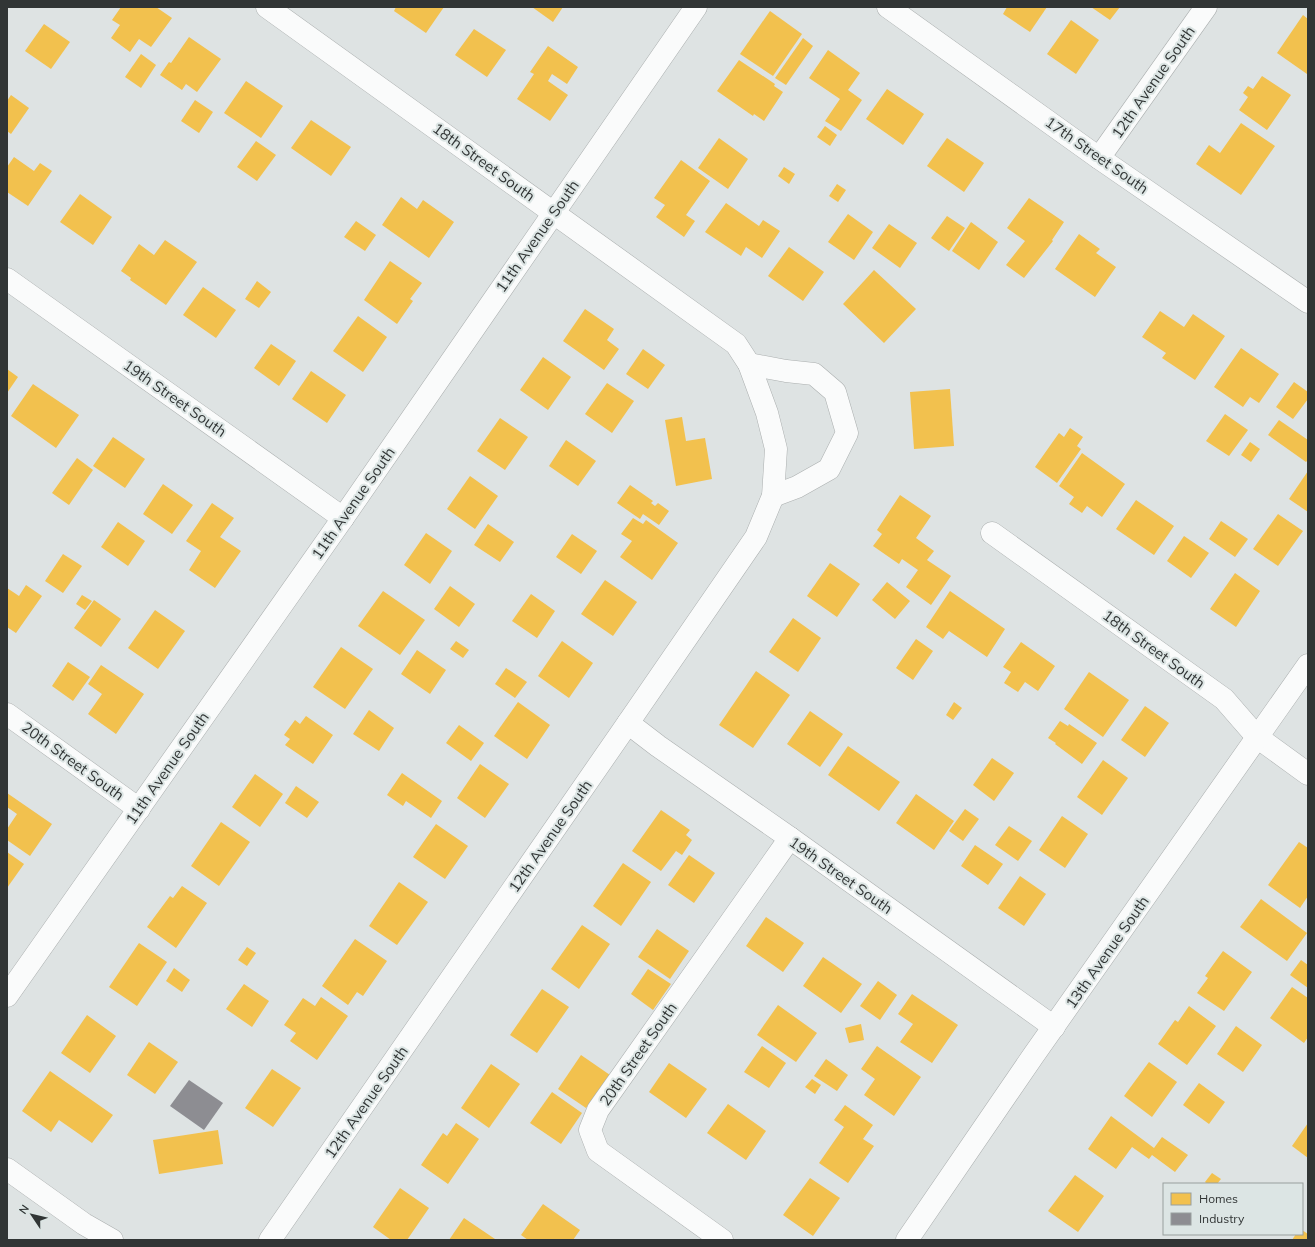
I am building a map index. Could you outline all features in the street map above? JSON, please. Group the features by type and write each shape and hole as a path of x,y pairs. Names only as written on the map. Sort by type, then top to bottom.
{"street":[{"name":"18th Street South","path":"267,7 736,344 749,364 767,413"},
{"name":"11th Avenue South","path":"7,996 343,518 696,7"},
{"name":"17th Street South","path":"888,7 1100,158 1308,302"},
{"name":"12th Avenue South","path":"1100,158 1206,7"},
{"name":"19th Street South","path":"7,279 343,518"},
{"path":"749,364 786,372 814,374 835,392 847,433 829,468 797,487 773,496"},
{"name":"12th Avenue South","path":"270,1240 756,536 773,496 776,450 767,413"},
{"name":"18th Street South","path":"992,533 1224,699 1257,737 1308,774"},
{"name":"13th Avenue South","path":"907,1240 1054,1027 1308,665"},
{"name":"20th Street South","path":"7,714 139,809"},
{"name":"19th Street South","path":"628,723 658,746 790,838 1054,1027"},
{"name":"20th Street South","path":"722,1240 598,1151 590,1130 598,1110 790,838"},
{"path":"7,1170 84,1224 112,1240"}],"building: Homes":[{"path":"121,7 156,7 172,18 151,47 139,39 130,52 111,38 120,25 112,20"},
{"path":"396,7 444,7 426,33 394,11"},
{"path":"532,7 563,7 553,22"},
{"path":"1007,7 1047,7 1030,32 1003,14"},
{"path":"1091,7 1120,7 1110,20"},
{"path":"770,11 802,34 773,76 740,54"},
{"path":"1303,15 1308,19 1307,74 1277,53"},
{"path":"1071,20 1099,40 1076,74 1047,54"},
{"path":"44,24 70,42 51,69 25,51"},
{"path":"474,29 506,50 487,77 455,55"},
{"path":"189,37 221,59 197,92 186,84 182,90 160,75 169,62 171,63"},
{"path":"803,38 813,46 786,85 775,78"},
{"path":"548,46 578,67 567,84 552,74 548,81 568,95 550,121 517,99 534,74 530,72"},
{"path":"828,50 860,73 848,90 862,100 841,131 825,121 840,99 809,78"},
{"path":"141,54 156,65 141,88 125,77"},
{"path":"739,60 775,84 774,86 783,92 764,121 754,114 753,116 717,91"},
{"path":"1262,76 1291,95 1267,130 1239,110 1248,97 1243,93 1248,86 1253,89"},
{"path":"246,81 283,106 261,138 224,113"},
{"path":"887,89 924,114 903,145 866,119"},
{"path":"11,95 29,108 11,134 7,131 7,101"},
{"path":"195,100 213,112 199,133 181,121"},
{"path":"311,120 351,147 331,176 291,148"},
{"path":"1241,123 1275,146 1241,195 1196,164 1209,145 1220,153"},
{"path":"825,126 837,135 830,146 817,137"},
{"path":"719,138 748,159 728,189 698,168"},
{"path":"947,138 984,163 964,192 927,166"},
{"path":"256,141 276,155 257,181 237,167"},
{"path":"14,157 34,171 40,163 52,171 28,206 7,192 7,167"},
{"path":"681,160 710,181 686,215 695,221 684,237 656,217 665,205 654,198"},
{"path":"784,167 795,174 789,184 778,176"},
{"path":"837,184 846,190 838,202 829,196"},
{"path":"80,194 112,217 93,245 60,222"},
{"path":"401,197 417,209 423,200 454,222 429,258 382,225"},
{"path":"1029,198 1064,222 1052,240 1053,241 1024,278 1006,265 1025,241 1007,228"},
{"path":"726,203 759,226 763,220 780,231 762,258 746,247 741,256 705,232"},
{"path":"848,214 873,232 854,260 828,242"},
{"path":"947,216 965,228 949,251 931,238"},
{"path":"356,221 376,235 365,251 344,237"},
{"path":"971,222 998,242 979,270 952,251"},
{"path":"889,224 917,243 900,268 872,248"},
{"path":"1079,234 1100,249 1096,253 1116,267 1095,297 1055,269"},
{"path":"165,240 197,262 166,305 130,280 131,278 121,271 139,244 154,255"},
{"path":"789,247 824,272 803,301 768,276"},
{"path":"390,261 422,283 410,299 413,301 397,324 364,300"},
{"path":"874,270 916,309 884,343 843,304"},
{"path":"257,281 271,292 259,308 245,299"},
{"path":"203,287 236,310 216,338 183,315"},
{"path":"585,309 614,329 607,340 619,349 604,370 563,341"},
{"path":"1160,311 1184,327 1193,314 1225,336 1195,380 1162,358 1166,353 1142,337"},
{"path":"358,316 387,337 363,372 333,351"},
{"path":"271,344 296,361 279,386 254,368"},
{"path":"1241,348 1279,374 1259,403 1250,397 1243,407 1214,387"},
{"path":"643,349 665,365 648,389 626,374"},
{"path":"543,357 571,377 548,410 520,390"},
{"path":"7,369 18,377 7,393"},
{"path":"311,371 346,395 327,423 292,399"},
{"path":"1294,382 1308,392 1308,399 1293,419 1276,407"},
{"path":"607,383 634,401 612,433 585,414"},
{"path":"33,384 79,415 56,448 11,416"},
{"path":"950,389 954,446 914,449 910,392"},
{"path":"1225,414 1248,430 1229,456 1206,441"},
{"path":"682,417 686,441 705,438 712,479 676,486 665,420"},
{"path":"500,418 528,437 505,470 477,451"},
{"path":"1279,420 1308,440 1308,460 1306,462 1268,435"},
{"path":"1070,428 1083,437 1077,446 1081,449 1057,483 1035,467 1059,433 1064,437"},
{"path":"113,437 145,459 125,488 93,466"},
{"path":"566,440 596,461 578,486 549,466"},
{"path":"1250,442 1260,449 1251,462 1241,455"},
{"path":"1082,453 1125,484 1102,517 1087,506 1082,513 1069,504 1074,497 1059,486"},
{"path":"77,458 93,470 69,505 52,493"},
{"path":"1308,471 1308,512 1289,499"},
{"path":"470,476 498,496 475,529 447,509"},
{"path":"163,484 193,505 172,534 143,514"},
{"path":"630,485 653,501 651,503 655,506 658,503 669,511 659,525 643,514 640,519 617,503"},
{"path":"900,495 931,516 916,538 934,551 927,560 951,576 931,605 906,587 918,570 902,559 899,564 873,546 882,534 877,530"},
{"path":"1136,500 1174,526 1154,555 1116,529"},
{"path":"212,503 234,518 220,537 241,551 215,588 189,570 201,551 186,541"},
{"path":"1278,514 1303,531 1278,566 1253,549"},
{"path":"633,518 643,524 646,520 678,543 652,580 620,557 632,541 621,534"},
{"path":"1221,521 1248,539 1235,557 1209,539"},
{"path":"118,522 145,541 128,566 101,547"},
{"path":"488,524 514,542 500,562 474,545"},
{"path":"426,533 452,551 430,584 404,565"},
{"path":"572,534 597,551 581,574 556,557"},
{"path":"1184,536 1209,553 1191,578 1167,561"},
{"path":"63,554 82,566 63,593 45,581"},
{"path":"830,563 860,584 837,617 807,596"},
{"path":"1235,573 1260,591 1236,627 1210,609"},
{"path":"605,580 637,602 613,636 581,614"},
{"path":"887,582 910,601 895,619 872,600"},
{"path":"26,585 42,596 16,633 7,627 7,588 19,596"},
{"path":"450,586 475,604 459,627 434,609"},
{"path":"383,591 425,620 400,655 358,626"},
{"path":"950,591 1005,629 987,657 949,631 943,639 926,627"},
{"path":"531,594 555,611 537,638 512,621"},
{"path":"82,595 92,601 85,610 76,604"},
{"path":"94,600 121,619 101,647 74,628"},
{"path":"155,610 185,631 158,669 128,648"},
{"path":"793,618 821,638 798,672 769,652"},
{"path":"916,639 933,651 913,680 896,668"},
{"path":"456,641 469,650 463,658 450,649"},
{"path":"562,641 593,663 569,698 538,676"},
{"path":"1021,642 1055,666 1038,691 1025,682 1018,692 1004,683 1011,672 1003,667"},
{"path":"341,647 373,669 345,709 313,687"},
{"path":"417,650 446,670 430,694 401,674"},
{"path":"68,662 90,677 73,701 52,686"},
{"path":"101,665 144,694 116,734 88,714 102,694 88,684"},
{"path":"506,668 527,682 515,698 495,684"},
{"path":"756,671 790,695 753,748 719,725"},
{"path":"1089,672 1129,700 1103,737 1064,709"},
{"path":"518,702 550,725 527,759 494,736"},
{"path":"954,702 962,708 953,720 946,715"},
{"path":"1145,706 1169,723 1145,757 1121,740"},
{"path":"369,710 394,728 379,751 353,734"},
{"path":"810,711 843,734 820,767 787,744"},
{"path":"306,716 333,735 313,764 285,745 290,739 284,735 295,720 300,724"},
{"path":"1060,721 1068,726 1069,724 1097,743 1082,764 1048,738"},
{"path":"459,725 484,743 471,761 446,743"},
{"path":"848,746 900,782 879,811 828,775"},
{"path":"992,758 1014,773 994,801 973,785"},
{"path":"1103,760 1128,778 1102,815 1077,797"},
{"path":"480,764 509,784 485,818 457,798"},
{"path":"402,773 442,801 431,818 406,801 403,806 387,795"},
{"path":"255,774 283,794 260,827 232,807"},
{"path":"296,786 319,802 307,818 285,803"},
{"path":"7,793 52,824 30,856 7,840 7,829 17,814 7,807"},
{"path":"916,794 954,821 934,850 896,823"},
{"path":"965,809 979,819 963,841 949,831"},
{"path":"661,810 690,830 686,835 692,840 682,855 676,851 661,871 632,851"},
{"path":"1062,816 1088,834 1065,868 1039,850"},
{"path":"221,822 250,842 219,886 191,866"},
{"path":"436,824 468,846 445,879 413,857"},
{"path":"1009,826 1032,841 1018,861 995,845"},
{"path":"1299,842 1308,848 1308,896 1300,908 1268,885"},
{"path":"975,845 1003,864 988,885 961,866"},
{"path":"7,852 24,864 7,888"},
{"path":"689,855 715,873 694,903 668,885"},
{"path":"623,863 651,882 621,926 593,906"},
{"path":"1020,876 1046,894 1024,926 998,908"},
{"path":"399,882 428,902 397,945 369,926"},
{"path":"182,886 207,903 176,948 147,927 170,896 173,898"},
{"path":"1261,899 1307,933 1287,961 1240,927"},
{"path":"766,917 804,943 783,972 746,946"},
{"path":"582,925 610,944 579,989 551,969"},
{"path":"657,929 689,951 670,979 638,957"},
{"path":"355,939 387,961 363,996 357,992 348,1005 322,986"},
{"path":"139,943 167,962 137,1006 109,987"},
{"path":"247,947 256,953 247,966 238,960"},
{"path":"1223,951 1252,972 1224,1011 1197,993 1208,978 1205,976"},
{"path":"823,957 862,984 841,1013 803,986"},
{"path":"1301,960 1308,965 1308,988 1290,975"},
{"path":"174,968 190,980 182,992 166,981"},
{"path":"648,969 671,984 653,1010 631,994"},
{"path":"878,981 897,995 880,1020 860,1006"},
{"path":"244,984 269,1001 252,1027 226,1009"},
{"path":"1292,987 1308,998 1308,1037 1304,1043 1270,1018"},
{"path":"542,989 569,1007 537,1053 510,1035"},
{"path":"912,994 958,1025 932,1063 900,1042 913,1024 898,1014"},
{"path":"321,997 348,1016 317,1060 290,1041 296,1033 284,1025 303,998 315,1006"},
{"path":"778,1005 817,1033 796,1062 757,1035"},
{"path":"1189,1006 1216,1026 1187,1065 1158,1044 1175,1020 1178,1022"},
{"path":"87,1015 116,1036 90,1073 61,1053"},
{"path":"861,1024 864,1040 849,1043 845,1028"},
{"path":"1236,1026 1262,1045 1243,1072 1217,1054"},
{"path":"149,1042 178,1062 155,1094 127,1075"},
{"path":"762,1046 786,1063 769,1088 744,1072"},
{"path":"877,1046 921,1077 894,1116 864,1095 875,1079 861,1069"},
{"path":"581,1055 610,1075 586,1108 558,1089"},
{"path":"826,1059 848,1075 837,1091 814,1076"},
{"path":"1149,1062 1177,1082 1152,1117 1124,1096"},
{"path":"669,1063 707,1089 686,1118 649,1092"},
{"path":"491,1064 520,1084 489,1128 461,1108"},
{"path":"272,1069 301,1088 273,1127 245,1108"},
{"path":"50,1071 113,1115 92,1143 59,1120 51,1132 22,1111"},
{"path":"812,1079 821,1085 815,1094 805,1087"},
{"path":"1199,1083 1225,1102 1209,1124 1183,1105"},
{"path":"552,1092 582,1113 561,1144 530,1123"},
{"path":"728,1104 766,1131 746,1160 707,1133"},
{"path":"845,1105 873,1125 863,1139 874,1146 848,1183 819,1163 844,1127 834,1120"},
{"path":"1111,1116 1154,1148 1162,1137 1188,1155 1175,1172 1152,1155 1149,1159 1132,1147 1116,1169 1088,1149"},
{"path":"456,1123 479,1139 448,1184 421,1165 443,1133 447,1136"},
{"path":"1308,1123 1308,1158 1292,1146"},
{"path":"218,1130 223,1164 159,1174 153,1140"},
{"path":"1212,1173 1221,1179 1218,1183 1205,1182"},
{"path":"1075,1175 1104,1196 1078,1232 1048,1211"},
{"path":"810,1178 840,1198 813,1236 783,1215"},
{"path":"400,1188 429,1208 407,1240 391,1240 373,1227"},
{"path":"543,1204 580,1230 573,1240 528,1240 521,1235"},
{"path":"464,1218 495,1239 449,1240"},
{"path":"1303,1231 1308,1234 1308,1240 1292,1240 1295,1235 1303,1235"}],"building: Industry":[{"path":"189,1080 223,1103 204,1130 170,1106"}]}
